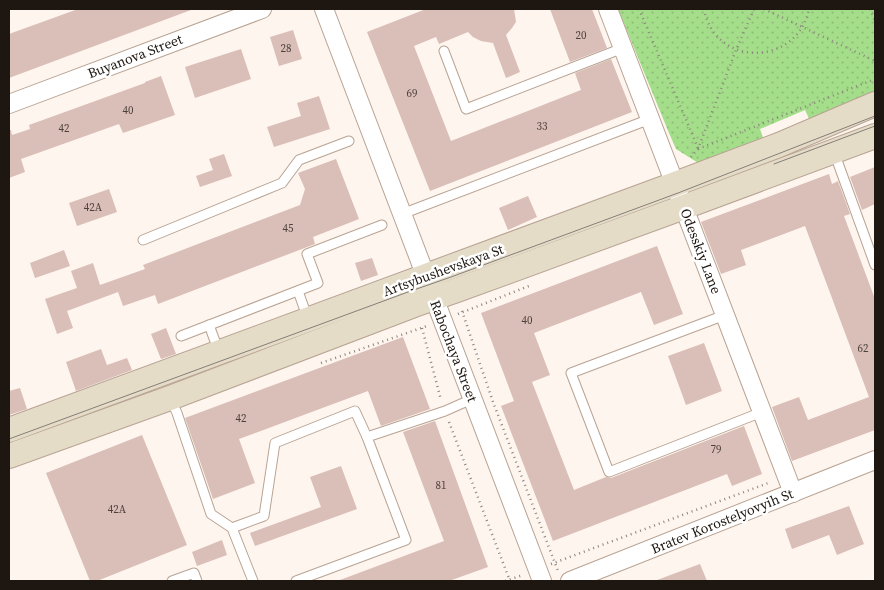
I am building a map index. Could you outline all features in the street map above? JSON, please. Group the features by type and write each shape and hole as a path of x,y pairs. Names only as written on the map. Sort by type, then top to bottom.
{"main road":[{"name":"Artsybushevskaya St","path":"9,430 779,145 875,104"},
{"name":"Artsybushevskaya St","path":"9,456 875,136"}],"street":[{"name":"Buyanova Street","path":"9,104 262,9"},
{"name":"Rabochaya Street","path":"324,9 426,276 424,302 472,399 540,575"},
{"name":"Odesskiy Lane","path":"608,9 793,493"},
{"name":"Bratev Korostelyovyih St","path":"570,581 875,460"}],"lane":[{"path":"444,51 466,109 623,48"},
{"path":"402,214 650,119"},
{"path":"143,240 282,183 299,160 349,141"},
{"path":"834,152 875,265"},
{"path":"181,336 318,283 307,254 382,225"},
{"path":"298,291 309,319"},
{"path":"725,315 571,373 609,472 762,412"},
{"path":"209,325 220,352"},
{"path":"170,398 177,413 211,514 232,528 252,581"},
{"path":"367,437 445,411 472,399"},
{"path":"232,528 264,516 274,443 355,411 367,437 406,540 296,581"},
{"path":"172,581 194,573 198,581"}],"path":[{"path":"639,9 698,149"},
{"path":"704,9 711,29 723,42 736,50 751,53 776,50 791,41 802,27 809,9"},
{"path":"698,149 754,9"},
{"path":"764,9 875,60"},
{"path":"870,9 875,21"},
{"path":"698,149 875,79"},
{"path":"457,290 493,402 555,563"},
{"path":"424,302 422,328 445,411 510,580"},
{"path":"505,581 540,575 555,563 786,476"}],"green space":[{"path":"618,9 875,9 875,98 811,123 805,110 760,129 765,143 703,166 676,149"}],"building":[{"path":"78,9 191,10 9,78 9,34"},
{"path":"426,9 514,9 516,22 506,35 520,72 506,78 493,43 481,41 468,32 439,44 436,37 414,46 451,141 581,90 575,73 611,59 632,112 430,191 367,32"},
{"path":"550,9 592,9 607,48 570,62"},
{"path":"293,30 302,59 279,66 270,37"},
{"path":"241,49 251,79 195,98 185,67"},
{"path":"161,76 175,115 123,133 119,124 21,159 25,172 9,178 9,130 11,130 12,135 30,129 29,125"},
{"path":"319,96 330,129 274,147 267,127 301,116 297,103"},
{"path":"224,154 232,176 200,187 196,176 213,170 209,159"},
{"path":"336,159 359,219 313,237 315,244 158,304 155,295 123,306 118,292 67,311 73,328 57,334 45,299 77,288 71,271 93,263 100,285 145,269 143,265 300,205 305,189 298,173"},
{"path":"875,167 875,204 862,210 850,177"},
{"path":"829,174 832,184 838,181 850,214 844,216 875,299 875,430 792,461 772,407 799,397 808,420 869,397 805,226 741,250 746,265 721,274 701,222"},
{"path":"109,189 117,212 77,226 69,203"},
{"path":"528,196 537,217 508,230 499,208"},
{"path":"657,246 683,314 654,325 641,292 534,333 550,375 532,382 574,490 606,477 611,478 744,426 762,474 732,486 727,474 553,541 501,406 514,401 481,313"},
{"path":"64,250 70,266 35,278 30,263"},
{"path":"372,258 378,275 361,281 355,263"},
{"path":"166,328 176,354 161,359 151,334"},
{"path":"403,337 430,409 381,426 368,391 239,439 255,483 213,499 185,418"},
{"path":"704,343 722,391 686,405 668,356"},
{"path":"101,349 107,365 127,358 132,370 76,391 66,362"},
{"path":"20,388 27,409 9,415 9,391"},
{"path":"435,421 488,567 449,581 341,581 444,541 403,432"},
{"path":"142,435 187,545 97,581 90,581 46,473"},
{"path":"341,466 357,509 255,546 250,533 321,507 310,477"},
{"path":"849,506 864,544 837,555 829,535 792,549 785,529"},
{"path":"222,540 227,555 197,566 192,552"},
{"path":"700,564 707,581 657,581 657,580"}],"tram line":[{"path":"9,439 678,193 875,116"},
{"path":"774,164 875,126"}]}
